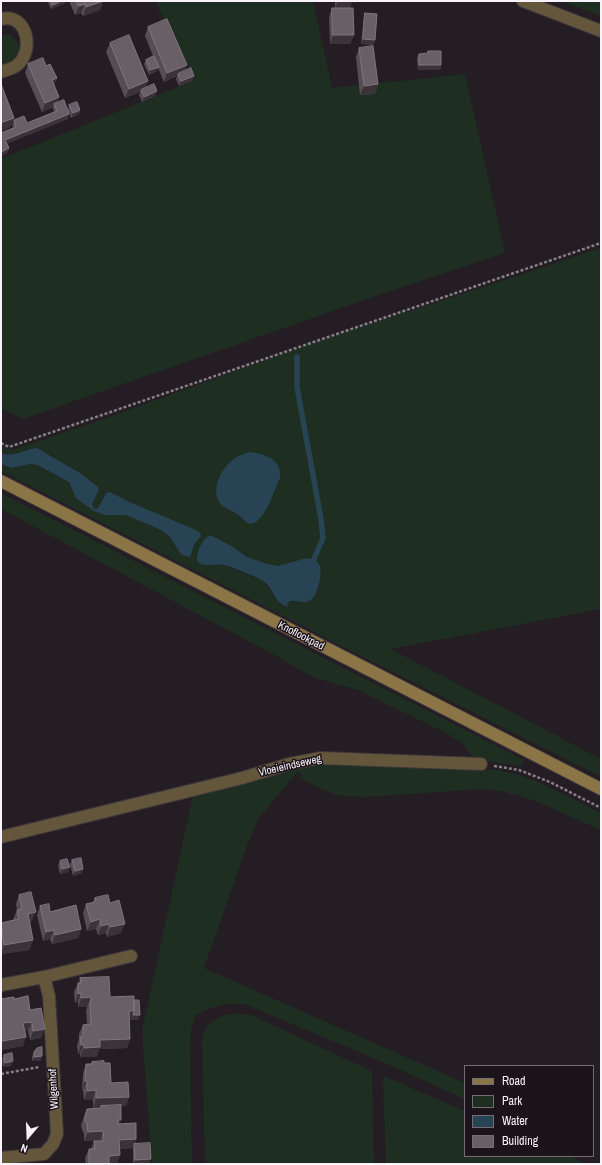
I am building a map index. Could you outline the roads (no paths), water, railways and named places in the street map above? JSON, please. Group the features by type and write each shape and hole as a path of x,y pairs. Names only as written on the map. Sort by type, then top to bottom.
{"main road":[{"name":"Knoflookpad","path":"1,481 601,789"}],"street":[{"path":"523,1 601,31"},
{"path":"1,19 14,19 23,27 28,44 25,54 16,66 1,72"},
{"name":"Vloeieindseweg","path":"1,837 242,778 289,764 320,758 481,764"},
{"path":"1,985 44,977 131,956"},
{"name":"Wilgenhof","path":"1,1158 44,1154 53,1144 57,1134 49,996 44,977"}],"water":[{"path":"37,448 80,473 98,487 99,490 92,504 94,509 98,508 106,493 110,492 196,530 201,536 195,543 190,557 180,553 170,537 161,530 126,515 104,515 94,511 76,498 69,482 37,465 30,464 11,468 1,464 1,453 14,454"},
{"path":"249,452 261,454 271,459 279,466 280,472 280,478 268,507 257,521 251,524 222,505 217,497 216,491 219,478 230,462"},
{"path":"210,535 233,547 247,557 267,564 278,566 306,558 316,560 320,566 320,574 319,585 315,595 307,602 290,601 287,604 288,607 280,603 267,584 260,579 226,566 204,565 197,561 202,543"}],"waterway":[{"path":"297,357 297,387 321,519 323,538 314,559"}]}
